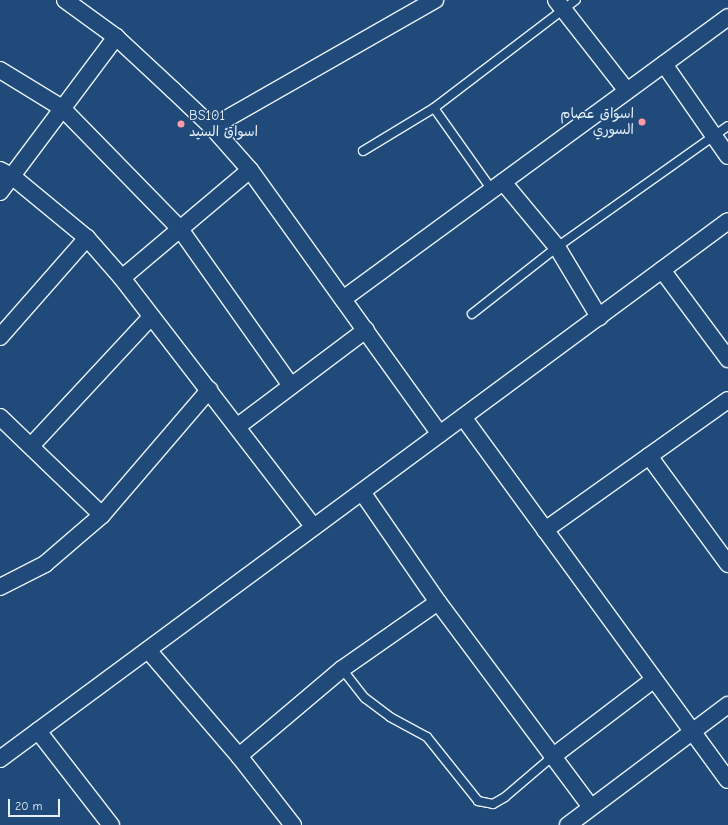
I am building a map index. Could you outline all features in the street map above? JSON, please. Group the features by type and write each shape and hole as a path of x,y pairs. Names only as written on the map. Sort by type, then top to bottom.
{"street":[{"path":"66,0 116,37 212,127 250,170 440,434"},
{"path":"212,127 430,1"},
{"path":"560,5 626,91"},
{"path":"343,299 728,17"},
{"path":"0,192 7,173 62,108 116,37"},
{"path":"664,64 713,137 728,156"},
{"path":"0,70 62,108 180,229 291,386"},
{"path":"122,278 250,170"},
{"path":"7,173 87,238 122,278 151,317 238,426 314,527"},
{"path":"498,186 557,248 599,317"},
{"path":"0,759 728,221"},
{"path":"0,337 87,238"},
{"path":"662,270 728,359"},
{"path":"30,446 151,317"},
{"path":"238,426 366,330"},
{"path":"1,584 45,564 102,515 209,390"},
{"path":"545,530 728,400"},
{"path":"0,417 102,515"},
{"path":"463,417 653,680 728,780"},
{"path":"649,456 728,564"},
{"path":"362,492 438,602 552,757 592,807"},
{"path":"239,756 342,669 438,602"},
{"path":"148,650 239,756 293,825"},
{"path":"552,757 653,680"},
{"path":"568,825 728,705"},
{"path":"38,731 111,825"}],"lane":[{"path":"363,151 434,108 560,5 576,0"},
{"path":"434,108 498,186"},
{"path":"472,314 557,248 728,126"},
{"path":"342,669 365,698 390,717 426,737 478,801 493,804 506,797 552,757"}],"place":[{"name":"اسواق عصام السوري","path":"642,122"},
{"name":"BS101 اسواق السيد","path":"181,124"}]}
